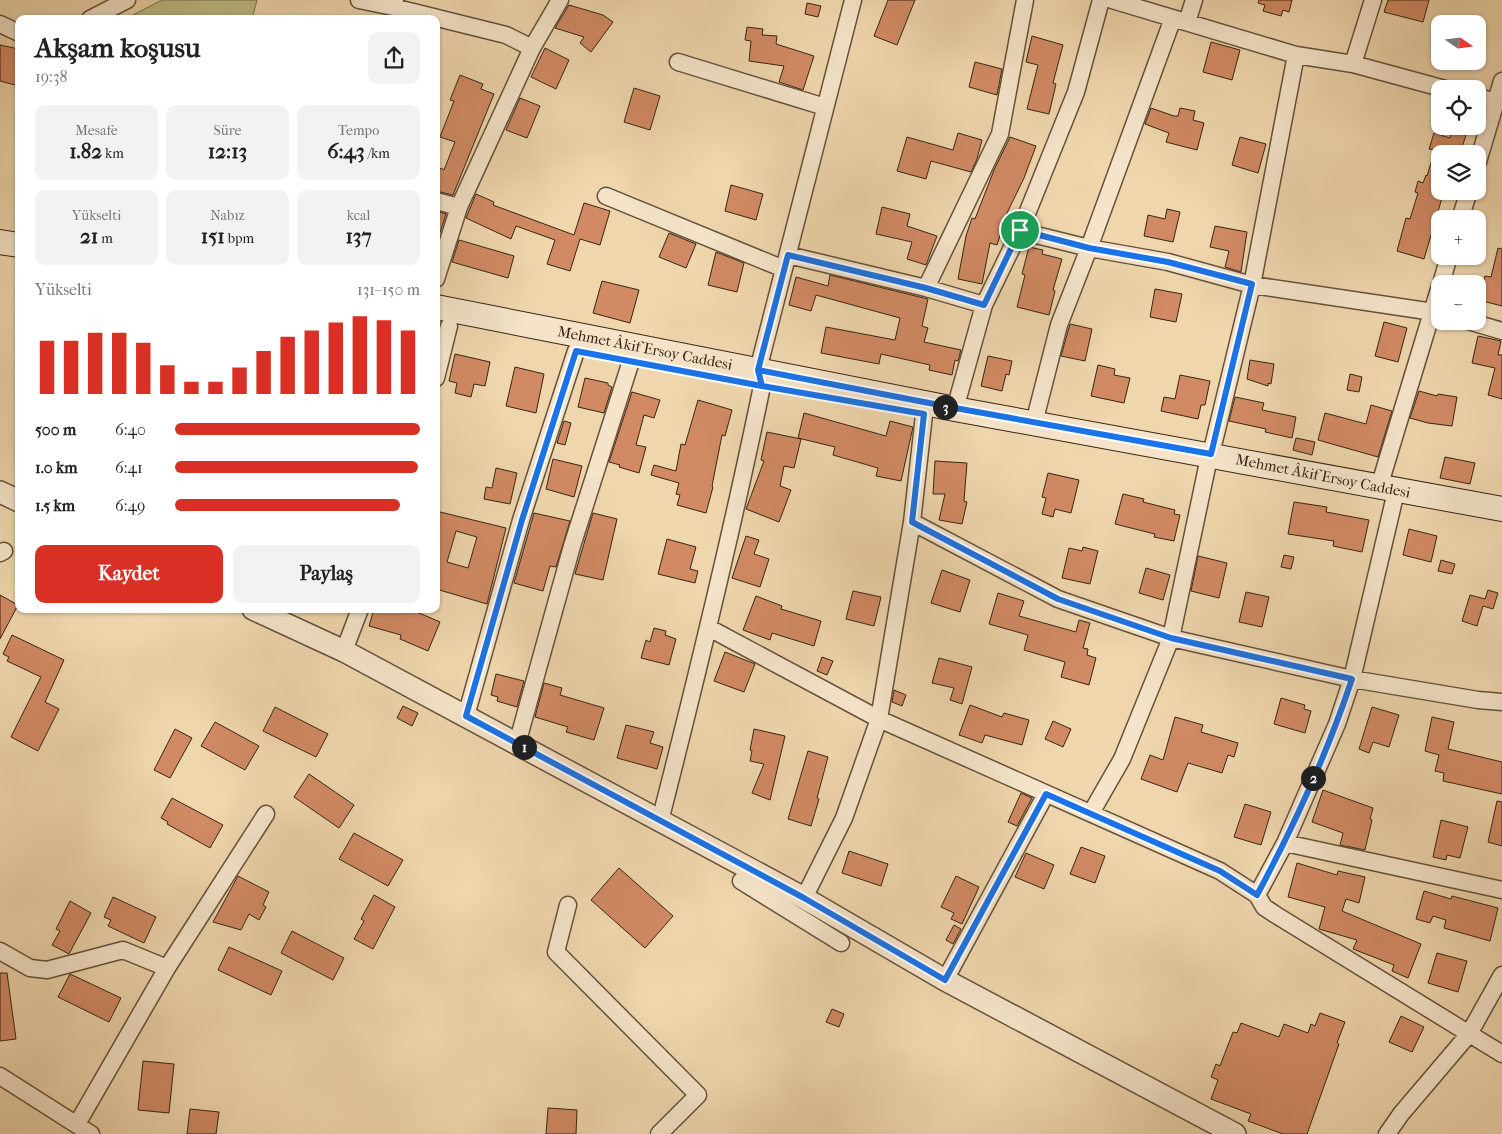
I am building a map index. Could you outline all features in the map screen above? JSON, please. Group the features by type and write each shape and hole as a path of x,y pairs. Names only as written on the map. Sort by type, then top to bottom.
{"main road":[{"path":"0,242 15,244"},
{"path":"0,255 15,257"},
{"name":"Mehmet Âkif Ersoy Caddesi","path":"440,308 924,414 1209,461 1502,514"},
{"name":"Mehmet Âkif Ersoy Caddesi","path":"443,325 631,361 760,378 955,408 1209,461"},
{"name":"Mehmet Âkif Ersoy Caddesi","path":"1387,494 1502,509"}],"street":[{"path":"98,15 127,0"},
{"path":"359,0 394,3 435,15"},
{"path":"440,267 459,208 532,48 560,0"},
{"path":"660,821 709,628 737,507 760,378 786,262 853,0"},
{"path":"926,288 1000,134 1025,0"},
{"path":"955,408 984,305 1020,230 1076,92 1101,0"},
{"path":"1112,0 1296,55 1353,64 1431,85"},
{"path":"1034,423 1059,325 1180,20 1194,0"},
{"path":"1353,64 1373,0"},
{"path":"440,17 506,36 532,48"},
{"path":"0,24 15,31"},
{"path":"1091,813 1122,759 1171,638 1209,461 1252,284 1296,55"},
{"path":"678,62 826,107"},
{"path":"1483,145 1502,81"},
{"path":"1486,99 1496,102"},
{"path":"606,196 786,262 926,288 984,305"},
{"path":"440,202 459,208"},
{"path":"1020,230 1089,248 1168,262 1252,284 1431,311"},
{"path":"440,348 443,325"},
{"path":"1486,326 1502,331"},
{"path":"1257,895 1285,843 1337,724 1352,679 1387,494 1431,330"},
{"path":"466,716 522,520 576,351"},
{"path":"517,744 572,546 631,361"},
{"path":"804,898 844,818 879,719 912,522 924,414"},
{"path":"0,492 15,499"},
{"path":"912,522 1058,599 1171,638 1352,679 1478,700 1502,702"},
{"path":"262,613 344,651 466,716 804,898 945,980 1235,1134"},
{"path":"344,651 358,613"},
{"path":"709,628 879,719 1220,871 1257,895 1264,907 1276,915 1502,1054"},
{"path":"945,980 1046,794"},
{"path":"77,1124 167,968 266,814"},
{"path":"1285,843 1502,890"},
{"path":"741,881 841,942"},
{"path":"568,905 556,952 698,1095 659,1134"},
{"path":"0,952 30,968 47,970 123,950 167,968"},
{"path":"1387,1134 1401,1114 1469,1034 1502,975"},
{"path":"0,1076 91,1134"}],"green space":[{"path":"162,0 257,0 253,15 133,15"}],"building":[{"path":"888,0 915,0 897,45 874,36"},
{"path":"1259,0 1292,0 1289,12 1283,10 1281,16 1263,11 1265,5 1258,3"},
{"path":"1388,0 1429,0 1423,22 1384,12"},
{"path":"807,3 821,6 818,17 805,14"},
{"path":"569,5 603,15 613,22 591,52 580,43 584,37 555,28"},
{"path":"747,27 763,29 762,35 777,36 776,44 814,56 803,90 779,82 784,66 749,61 751,41 745,40"},
{"path":"1032,36 1063,45 1053,83 1056,84 1049,114 1027,109 1038,65 1026,62"},
{"path":"1211,42 1240,50 1232,80 1203,72"},
{"path":"0,45 15,48 15,85 0,81"},
{"path":"545,48 569,60 556,89 531,77"},
{"path":"975,62 1002,69 997,95 969,87"},
{"path":"460,75 483,84 481,89 494,94 453,195 440,192 440,170 441,168 444,170 455,142 440,137 454,101 450,100"},
{"path":"634,88 660,96 650,130 624,122"},
{"path":"520,98 540,106 527,138 506,130"},
{"path":"1151,108 1174,116 1178,116 1180,108 1195,111 1193,120 1204,123 1197,150 1166,142 1169,133 1145,124"},
{"path":"958,133 982,140 971,172 931,161 926,179 897,171 907,137 953,150"},
{"path":"1433,135 1450,138 1451,135 1466,135 1463,145 1431,145 1431,149 1429,149"},
{"path":"1010,137 1036,146 1024,178 1008,211 997,245 990,243 982,284 958,279 966,236 972,218 975,219 994,170"},
{"path":"1240,137 1266,144 1258,173 1232,165"},
{"path":"1431,163 1431,200 1441,200 1438,210 1431,210 1431,235 1424,259 1397,251 1406,218 1410,219 1418,193 1415,192 1418,181 1423,183"},
{"path":"731,185 763,194 756,220 725,211"},
{"path":"476,194 494,202 493,205 574,235 584,203 610,211 600,245 580,239 570,271 547,264 555,240 516,226 511,239 466,218"},
{"path":"882,207 910,214 907,226 937,236 926,265 907,259 912,242 876,234"},
{"path":"1167,209 1180,212 1173,242 1144,236 1148,215 1165,219"},
{"path":"440,212 446,214 440,233"},
{"path":"1215,226 1247,232 1241,272 1225,267 1229,251 1210,247"},
{"path":"669,233 696,244 686,268 659,257"},
{"path":"459,240 514,256 508,278 452,262"},
{"path":"1029,247 1043,250 1042,254 1062,259 1053,290 1055,291 1049,315 1017,307 1025,275 1022,274"},
{"path":"1498,248 1502,249 1502,306 1486,302 1486,276 1491,277"},
{"path":"716,252 744,263 737,292 708,285"},
{"path":"830,275 928,299 922,326 928,328 924,342 961,350 958,361 955,360 952,375 929,370 930,365 881,354 879,364 821,353 826,327 895,340 900,318 816,295 811,311 789,305 796,277 828,286"},
{"path":"602,281 639,290 630,323 593,313"},
{"path":"1155,289 1182,294 1176,322 1150,317"},
{"path":"1384,322 1407,328 1398,362 1375,356"},
{"path":"1070,324 1092,329 1085,361 1061,356"},
{"path":"1478,336 1501,341 1498,355 1502,355 1502,399 1488,395 1495,368 1472,363"},
{"path":"455,354 490,362 485,386 474,384 471,397 455,393 457,383 449,381"},
{"path":"988,356 1012,361 1009,375 1006,374 1002,391 981,386"},
{"path":"1250,360 1274,364 1271,384 1268,383 1268,386 1247,379"},
{"path":"1098,365 1115,369 1114,375 1130,378 1124,403 1091,396"},
{"path":"515,367 544,374 536,413 506,406"},
{"path":"1350,374 1362,377 1359,392 1347,390"},
{"path":"1180,375 1210,381 1205,405 1201,405 1198,419 1161,411 1164,397 1175,399"},
{"path":"585,378 608,383 612,387 604,413 578,407"},
{"path":"1419,391 1437,396 1438,394 1457,397 1452,426 1428,423 1410,418"},
{"path":"632,392 660,400 654,418 644,415 636,445 646,447 639,473 609,462"},
{"path":"1235,397 1264,403 1262,410 1296,417 1292,438 1265,432 1266,429 1229,421"},
{"path":"698,400 732,410 725,436 722,435 713,487 706,513 677,505 680,495 676,494 679,483 651,475 654,465 676,471 681,444 685,445"},
{"path":"1371,405 1392,411 1378,457 1318,440 1325,413 1366,424"},
{"path":"804,413 886,436 890,421 913,427 901,481 876,476 878,468 833,455 835,447 798,438"},
{"path":"564,421 571,423 565,445 557,443"},
{"path":"767,432 801,439 794,468 784,466 780,486 791,490 779,522 746,509 764,461 761,460"},
{"path":"1296,438 1315,442 1312,455 1293,450"},
{"path":"1445,457 1475,463 1470,484 1440,478"},
{"path":"553,459 582,466 574,497 546,489"},
{"path":"935,461 967,463 964,501 967,502 962,524 939,520 945,494 933,494"},
{"path":"496,468 517,473 510,504 484,499 486,487 492,488"},
{"path":"1048,473 1079,480 1071,513 1055,509 1053,517 1042,514 1046,498 1042,497"},
{"path":"1123,494 1144,499 1143,502 1175,510 1174,514 1180,515 1174,541 1154,537 1155,534 1115,524"},
{"path":"1294,502 1327,507 1326,512 1369,520 1362,552 1333,546 1334,541 1288,534"},
{"path":"440,512 506,528 487,604 440,590","holes":["456,531 477,537 468,568 447,562"]},
{"path":"534,513 570,521 556,567 550,566 543,591 514,583"},
{"path":"593,513 617,519 603,580 575,574"},
{"path":"1409,529 1437,536 1431,562 1403,555"},
{"path":"746,536 759,540 754,554 769,559 760,587 732,578"},
{"path":"667,539 696,547 690,569 698,571 695,583 658,574"},
{"path":"1083,547 1098,551 1090,584 1062,578 1069,548 1082,551"},
{"path":"1284,555 1294,557 1291,569 1281,567"},
{"path":"1198,556 1227,563 1219,598 1191,591"},
{"path":"1441,560 1455,564 1452,574 1438,571"},
{"path":"1146,568 1170,575 1163,600 1139,593"},
{"path":"942,570 970,580 960,612 931,603"},
{"path":"1488,590 1498,593 1493,609 1483,606 1477,626 1462,621 1470,595 1485,599"},
{"path":"853,591 881,597 874,626 846,619"},
{"path":"1246,592 1269,597 1262,627 1239,622"},
{"path":"998,593 1024,601 1019,616 1076,632 1079,620 1090,623 1083,648 1088,649 1087,655 1096,658 1089,685 1061,677 1065,662 1024,650 1028,635 989,624"},
{"path":"0,595 15,603 15,611 0,639"},
{"path":"756,596 782,606 781,609 821,621 814,646 772,633 770,640 743,630"},
{"path":"373,613 419,613 440,622 428,651 400,639 401,635 369,626"},
{"path":"654,628 666,631 665,635 676,639 669,665 641,658 646,640 650,642"},
{"path":"12,635 64,660 45,702 59,709 38,751 11,737 41,677 7,661 9,657 3,654"},
{"path":"725,652 755,664 744,692 714,681"},
{"path":"822,657 833,661 827,675 817,671"},
{"path":"939,658 972,667 962,704 950,700 954,688 932,683"},
{"path":"496,674 524,681 517,707 497,701 498,697 491,695"},
{"path":"544,683 562,688 560,695 604,708 594,740 566,732 568,727 535,717"},
{"path":"894,690 906,695 902,706 892,702"},
{"path":"1281,698 1305,705 1304,709 1311,711 1305,733 1274,724"},
{"path":"970,705 1002,717 1004,713 1029,720 1022,745 985,735 982,743 959,735"},
{"path":"403,706 418,713 412,726 397,718"},
{"path":"275,707 328,734 316,757 263,731"},
{"path":"1372,707 1399,715 1389,747 1373,742 1369,753 1359,749"},
{"path":"1175,717 1203,725 1201,732 1238,743 1234,757 1228,755 1222,773 1188,763 1177,792 1141,779 1150,755 1163,760"},
{"path":"1432,717 1454,722 1448,749 1502,762 1502,794 1443,781 1444,773 1435,771 1439,755 1425,751"},
{"path":"1053,721 1071,729 1063,747 1045,739"},
{"path":"215,722 259,746 245,770 201,746"},
{"path":"626,725 654,732 650,743 663,747 657,769 617,758"},
{"path":"175,729 192,738 170,778 154,770"},
{"path":"754,729 785,736 770,800 752,793 764,764 750,761"},
{"path":"808,751 828,757 811,826 788,819"},
{"path":"309,774 354,805 339,828 294,797"},
{"path":"1323,790 1373,808 1365,850 1340,845 1343,833 1312,822"},
{"path":"1021,793 1032,798 1017,826 1008,822"},
{"path":"172,798 223,825 210,848 167,824 168,822 161,818"},
{"path":"1497,801 1502,802 1502,846 1488,842"},
{"path":"1245,804 1271,812 1261,845 1234,837"},
{"path":"1441,820 1468,827 1460,858 1447,855 1446,860 1433,857"},
{"path":"354,833 403,860 388,886 339,859"},
{"path":"1081,847 1105,856 1095,883 1070,874"},
{"path":"849,851 888,864 881,886 842,873"},
{"path":"1026,853 1054,865 1044,889 1015,877"},
{"path":"1297,863 1337,875 1338,871 1365,877 1359,903 1346,899 1342,911 1421,944 1408,978 1392,971 1394,965 1353,949 1357,940 1319,929 1325,907 1288,897"},
{"path":"619,868 673,916 645,948 591,900"},
{"path":"238,876 269,892 263,905 266,907 259,920 249,914 241,930 213,922"},
{"path":"956,876 979,887 962,924 951,919 954,913 941,907"},
{"path":"1424,891 1451,899 1452,896 1498,908 1490,941 1444,928 1446,920 1433,916 1430,923 1416,919"},
{"path":"374,895 395,907 373,949 354,939 364,921 361,919"},
{"path":"113,897 156,917 144,943 108,926 111,920 104,917"},
{"path":"70,901 91,913 69,954 52,945 60,931 56,929"},
{"path":"954,925 961,929 953,944 946,940"},
{"path":"292,931 344,958 333,980 281,953"},
{"path":"229,947 282,971 271,995 218,970"},
{"path":"1437,953 1467,961 1458,992 1428,983"},
{"path":"0,973 7,973 16,1039 0,1041"},
{"path":"70,974 121,998 109,1022 58,997"},
{"path":"832,1009 844,1014 839,1027 826,1022"},
{"path":"1320,1013 1345,1022 1307,1134 1283,1134 1248,1121 1251,1114 1211,1099 1218,1080 1211,1077 1216,1064 1220,1066 1233,1032 1237,1033 1241,1023 1279,1037 1284,1024 1308,1033 1311,1024 1315,1026"},
{"path":"1401,1016 1424,1027 1412,1052 1389,1042"},
{"path":"143,1061 174,1064 169,1113 138,1110"},
{"path":"548,1108 577,1110 576,1134 546,1134"},
{"path":"190,1109 219,1112 216,1134 187,1134"}],"route":[{"path":"1020,230 984,305 926,288 788,255 758,370 762,386 576,351 522,520 466,716 804,898 945,980 1046,794 1220,871 1257,895 1285,843 1337,724 1352,679 1171,638 1058,599 912,522 924,414 762,386 758,370 1211,454 1252,284 1168,262 1089,248 1020,230"}]}
